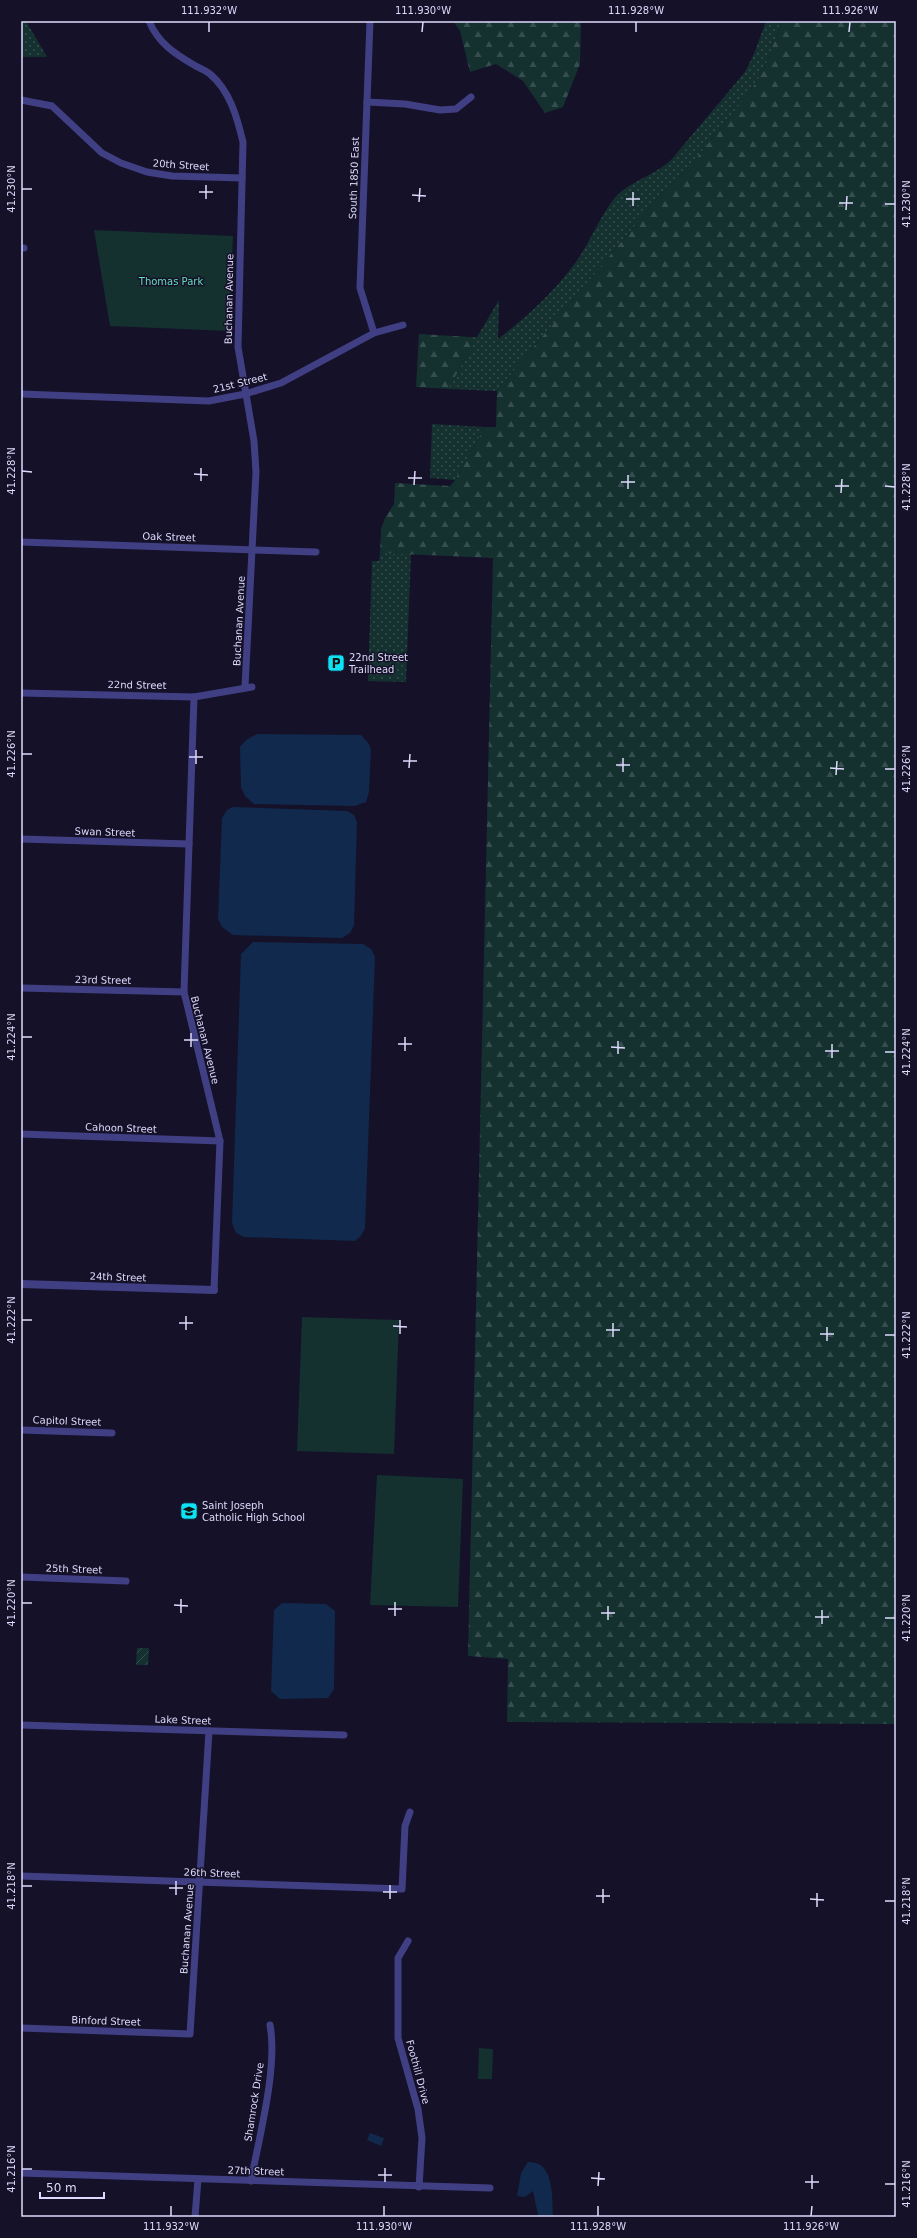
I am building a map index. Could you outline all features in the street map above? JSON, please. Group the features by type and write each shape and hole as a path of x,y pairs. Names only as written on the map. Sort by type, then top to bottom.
{"street":[{"name":"Buchanan Avenue","path":"150,21 161,41 175,54 209,74 225,91 238,119 243,142 238,347 254,441 256,472 252,550 249,687"},
{"name":"South 1850 East","path":"370,21 360,288 374,333"},
{"path":"367,102 405,104 440,110 456,109 470,97"},
{"name":"20th Street","path":"21,100 52,106 102,153 121,163 146,172 172,176 242,178"},
{"name":"21st Street","path":"21,394 209,400 245,394 281,383 374,333 403,325"},
{"name":"Oak Street","path":"21,542 316,552"},
{"name":"22nd Street","path":"21,692 194,697 249,687"},
{"name":"Buchanan Avenue","path":"194,697 184,992 220,1141 214,1290"},
{"name":"Swan Street","path":"21,839 189,844"},
{"name":"23rd Street","path":"21,988 184,992"},
{"name":"Cahoon Street","path":"21,1134 220,1141"},
{"name":"24th Street","path":"21,1284 214,1290"},
{"name":"Capitol Street","path":"21,1430 112,1433"},
{"name":"25th Street","path":"21,1577 126,1581"},
{"name":"Lake Street","path":"21,1725 344,1735"},
{"name":"Buchanan Avenue","path":"190,2034 209,1731"},
{"name":"26th Street","path":"21,1876 402,1889 405,1826 410,1812"},
{"name":"Foothill Drive","path":"408,1941 398,1958 398,2038 418,2109 422,2138 419,2187"},
{"name":"Shamrock Drive","path":"251,2181 267,2096 273,2039 270,2025"},
{"name":"Binford Street","path":"21,2028 190,2034"},
{"name":"27th Street","path":"21,2173 419,2187 490,2188"},
{"path":"195,2217 198,2179"}],"green space":[{"path":"21,21 26,21 47,57 21,57"},
{"path":"453,21 581,21 580,64 563,107 545,113 523,81 496,64 470,72 460,31"},
{"path":"766,21 782,21 764,69 750,92 685,172 662,193 497,391 450,389 450,385 471,349 471,337 477,337 499,300 498,339 540,304 559,284 576,262 614,199 634,183 664,166 671,160 745,72 754,54"},
{"path":"782,21 896,21 896,1724 507,1722 508,1659 468,1656 493,558 380,553 381,529 385,518 394,504 395,483 450,486 455,480 485,427 496,427 497,391 662,193 685,172 750,92 764,69"},
{"name":"Thomas Park","path":"94,230 233,236 229,331 110,326"},
{"path":"419,334 471,337 471,349 450,385 450,389 416,387"},
{"path":"432,424 485,427 455,480 430,478"},
{"path":"380,553 411,554 406,682 368,681 372,561 379,561"},
{"path":"302,1317 399,1320 394,1454 297,1451"},
{"path":"377,1475 463,1479 458,1607 370,1605"},
{"path":"137,1648 149,1648 148,1665 136,1665"},
{"path":"479,2048 493,2049 492,2079 478,2079"}],"water":[{"path":"257,734 361,735 369,744 371,750 369,792 366,802 355,806 254,804 245,796 241,787 240,747 246,740"},
{"path":"233,807 347,811 354,815 357,822 354,925 350,933 342,938 233,935 222,927 218,919 222,818 227,810"},
{"path":"253,942 363,944 371,949 375,957 365,1228 361,1236 355,1241 244,1237 236,1233 232,1223 241,954"},
{"path":"282,1603 326,1604 335,1611 334,1689 328,1698 280,1699 271,1691 274,1610"},
{"path":"370,2133 384,2138 381,2146 367,2140"},
{"path":"528,2162 537,2163 543,2167 548,2174 552,2191 553,2217 540,2217 538,2215 533,2191 525,2197 517,2196 521,2173"}],"place":[{"name":"22nd Street Trailhead","path":"336,663"},
{"name":"Saint Joseph Catholic High School","path":"189,1511"}]}
